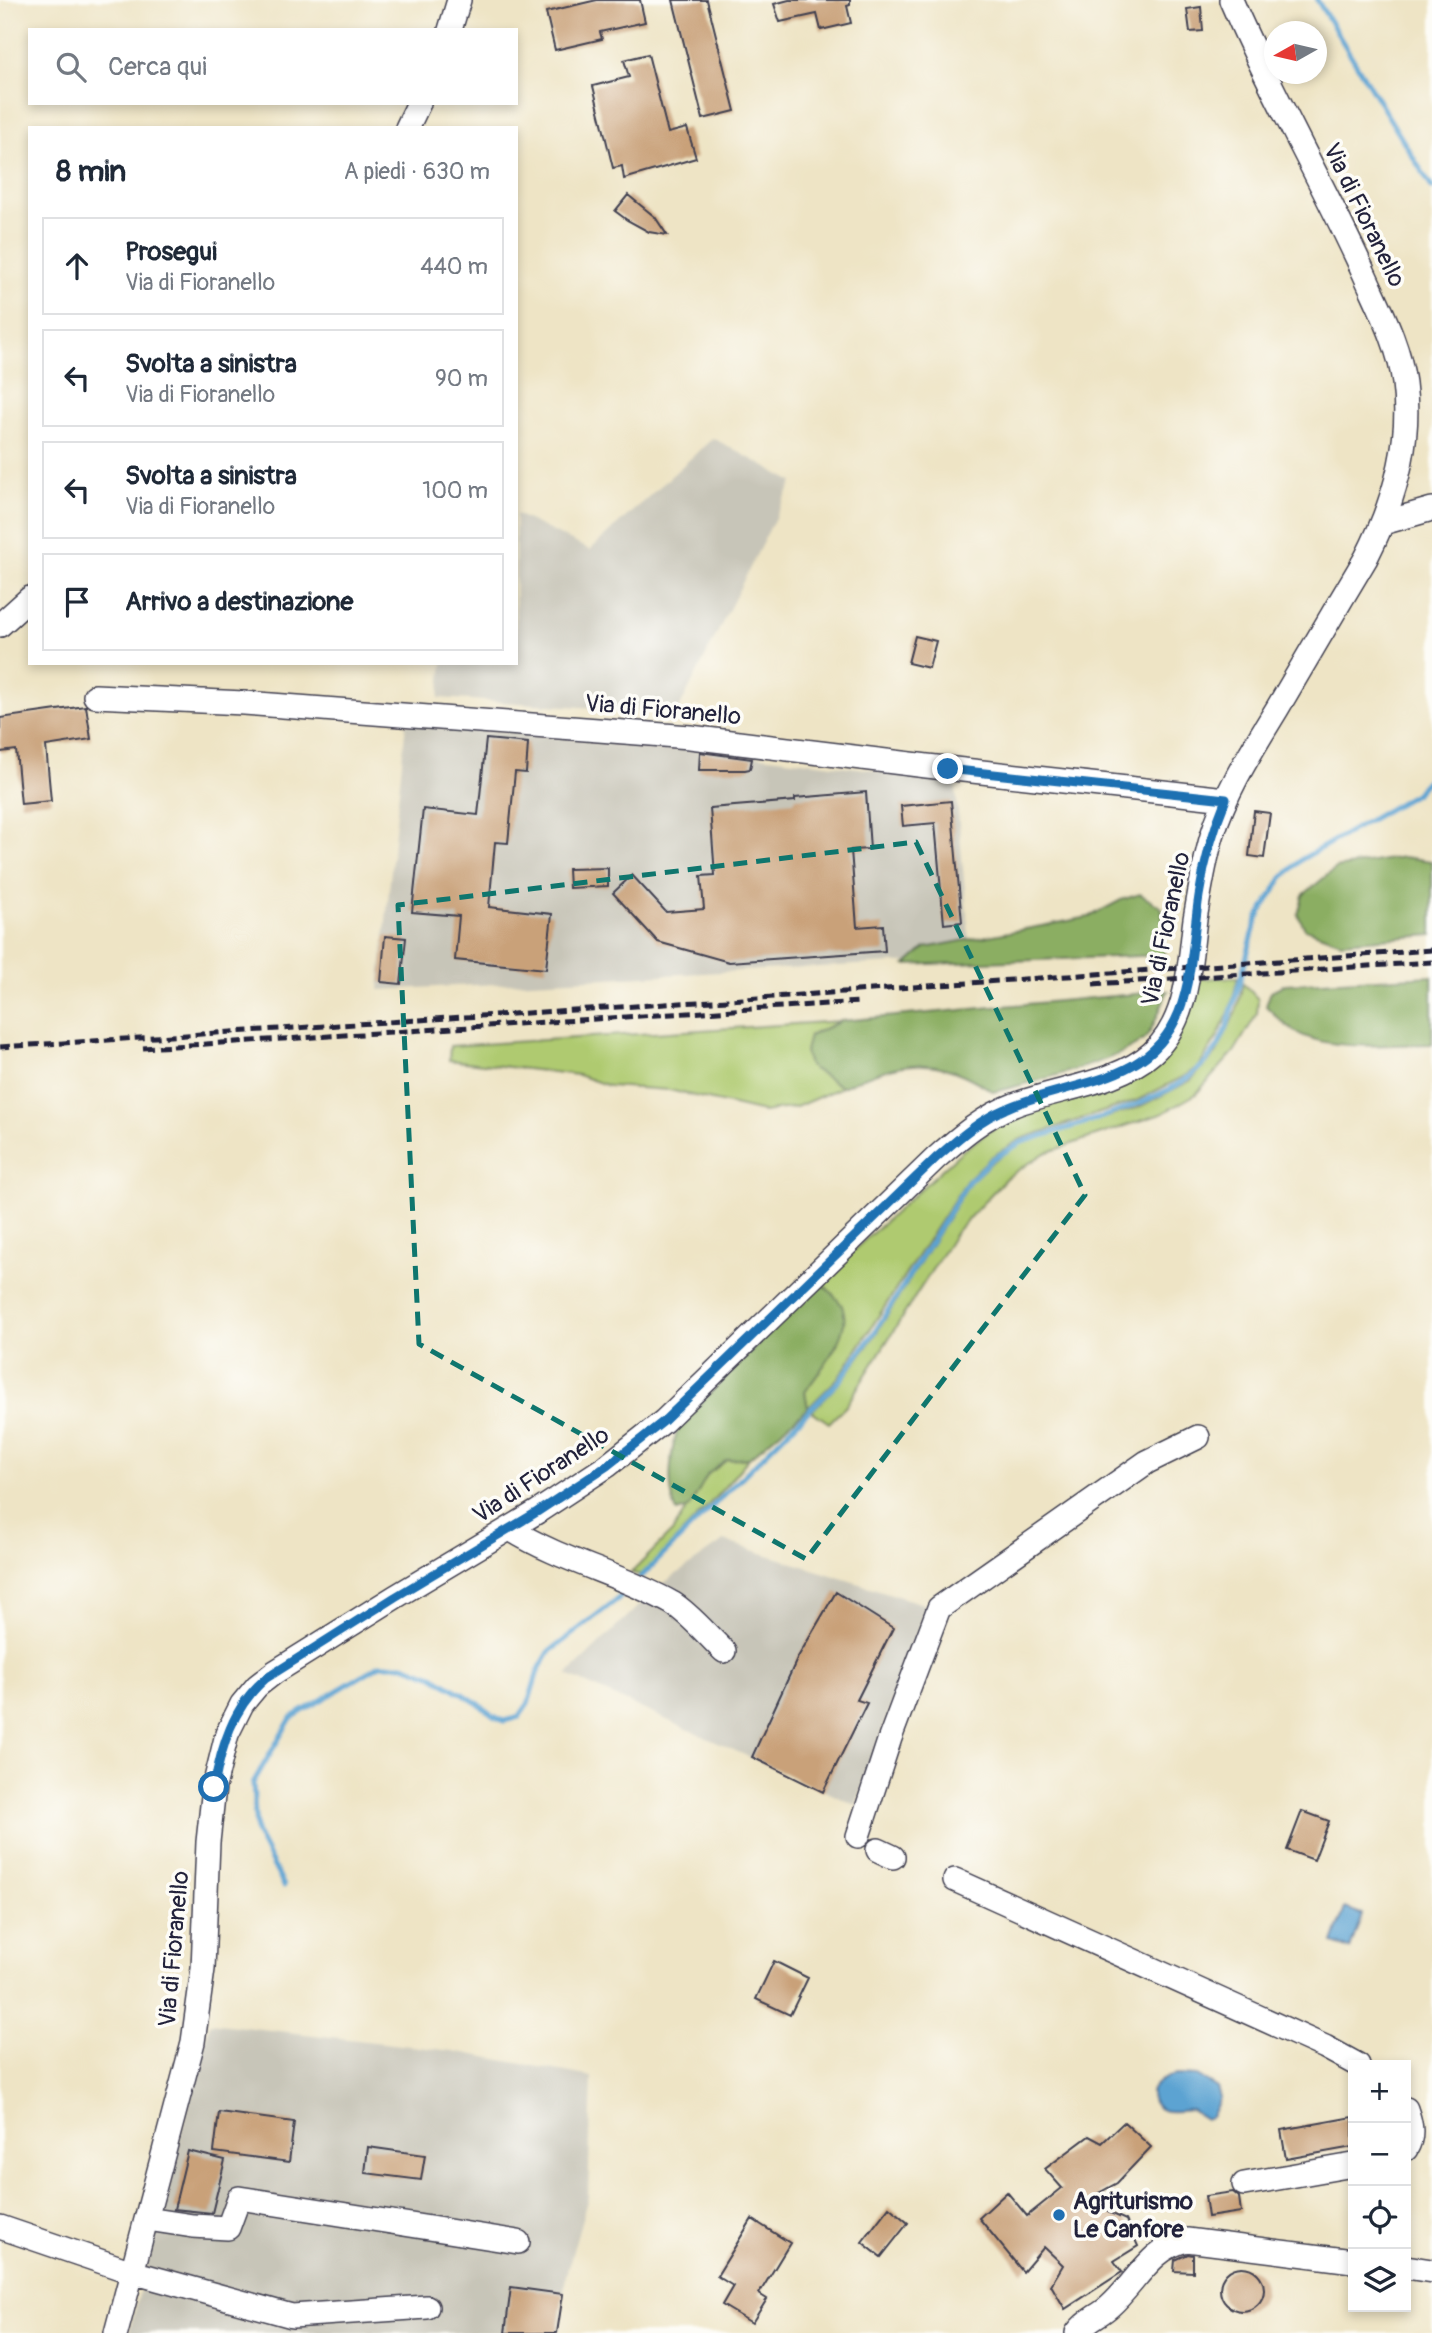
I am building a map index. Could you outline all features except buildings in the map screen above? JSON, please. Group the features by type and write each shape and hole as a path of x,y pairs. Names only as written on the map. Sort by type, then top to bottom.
{"street":[{"path":"451,28 459,0"},
{"name":"Via di Fioranello","path":"116,2333 193,2042 203,1969 208,1842 214,1787 221,1754 236,1713 257,1686 275,1672 510,1529 607,1466 664,1421 917,1176 964,1134 1002,1110 1095,1081 1133,1065 1153,1052 1171,1029 1183,998 1204,868 1226,799 1235,779 1384,523 1402,456 1405,426 1405,385 1397,350 1352,247 1261,69 1231,0"},
{"path":"408,126 418,105"},
{"path":"1384,523 1432,509"},
{"path":"0,625 28,600"},
{"name":"Via di Fioranello","path":"94,696 257,704 690,737 1226,799"},
{"path":"858,1836 890,1738 939,1608 1147,1462 1198,1437"},
{"path":"510,1529 537,1546 674,1604 724,1651"},
{"path":"954,1880 1350,2060"},
{"path":"1244,2184 1348,2166"},
{"path":"147,2218 193,2226 228,2228 239,2198 518,2242"},
{"path":"0,2227 132,2272 292,2316 427,2307"},
{"path":"1077,2333 1086,2321 1109,2307 1149,2261 1174,2243 1188,2240 1348,2260"},
{"path":"1411,2268 1432,2271"}],"highlighted area":[{"path":"916,842 1085,1195 806,1559 419,1344 398,905"}],"shaded area":[{"path":"713,438 793,482 677,713 439,698 443,665 518,665 518,515 590,550"},
{"path":"406,722 753,755 955,780 971,959 379,990"},
{"path":"724,1541 926,1605 856,1805 567,1675 658,1587"},
{"path":"210,2023 453,2051 592,2077 588,2197 566,2275 559,2333 129,2333"}],"green space":[{"path":"1403,857 1432,861 1432,935 1341,942 1305,929 1298,915 1303,895 1336,868"},
{"path":"1140,894 1162,908 1165,955 906,965 925,948 1089,917 1121,900"},
{"path":"1432,976 1432,1044 1359,1045 1322,1041 1305,1037 1291,1029 1266,1006 1271,991 1285,984"},
{"path":"1238,977 1230,1010 1217,1038 1199,1066 1138,1100 1021,1139 991,1157 967,1180 839,1377 808,1408 805,1392 837,1345 842,1306 820,1281 962,1151 994,1128 1012,1117 1128,1078 1194,979"},
{"path":"1243,983 1258,999 1257,1014 1234,1052 1196,1094 1161,1114 1045,1153 1006,1178 956,1232 846,1406 829,1423 812,1411 843,1379 874,1337 970,1182 992,1162 1021,1143 1137,1108 1190,1081 1217,1053 1237,1009"},
{"path":"1168,991 1150,1031 1137,1045 1076,1070 994,1092 954,1071 919,1065 883,1071 842,1087 809,1066 805,1051 809,1036 841,1021"},
{"path":"841,1021 809,1036 809,1066 842,1087 796,1107 763,1112 669,1090 609,1086 578,1075 449,1060 450,1046"},
{"path":"820,1281 842,1306 843,1327 833,1351 805,1392 808,1408 749,1458 727,1460 708,1474 689,1508 677,1512 670,1481 674,1444 680,1424"},
{"path":"749,1458 641,1575 631,1573 673,1531 708,1474 727,1460"}],"water":[{"path":"1345,1908 1362,1914 1350,1949 1333,1943"},
{"path":"1177,2075 1197,2076 1217,2088 1220,2098 1211,2117 1205,2119 1191,2110 1164,2111 1155,2105 1151,2091 1153,2088 1162,2080"}],"waterway":[{"path":"1317,0 1432,188"},
{"path":"637,1581 841,1379 874,1333 968,1182 992,1159 1022,1142 1140,1103 1191,1076 1218,1047 1227,1027 1257,919 1282,878 1302,859 1415,794 1432,775"},
{"path":"284,1886 256,1832 253,1783 291,1718 380,1665 404,1665 433,1676 504,1721 519,1717 528,1704 538,1671 549,1652 628,1591"}],"railway":[{"path":"0,1047 759,998 1432,950"},
{"path":"1093,984 1432,962"},
{"path":"143,1048 859,1002"}],"place":[{"name":"Agriturismo Le Canfore","path":"1059,2215"}],"route":[{"path":"214,1787 227,1734 236,1713 265,1679 607,1466 664,1421 964,1134 1002,1110 1095,1081 1133,1065 1153,1052 1163,1041 1178,1014 1183,998 1204,868 1217,819 1226,799 948,769"}]}
